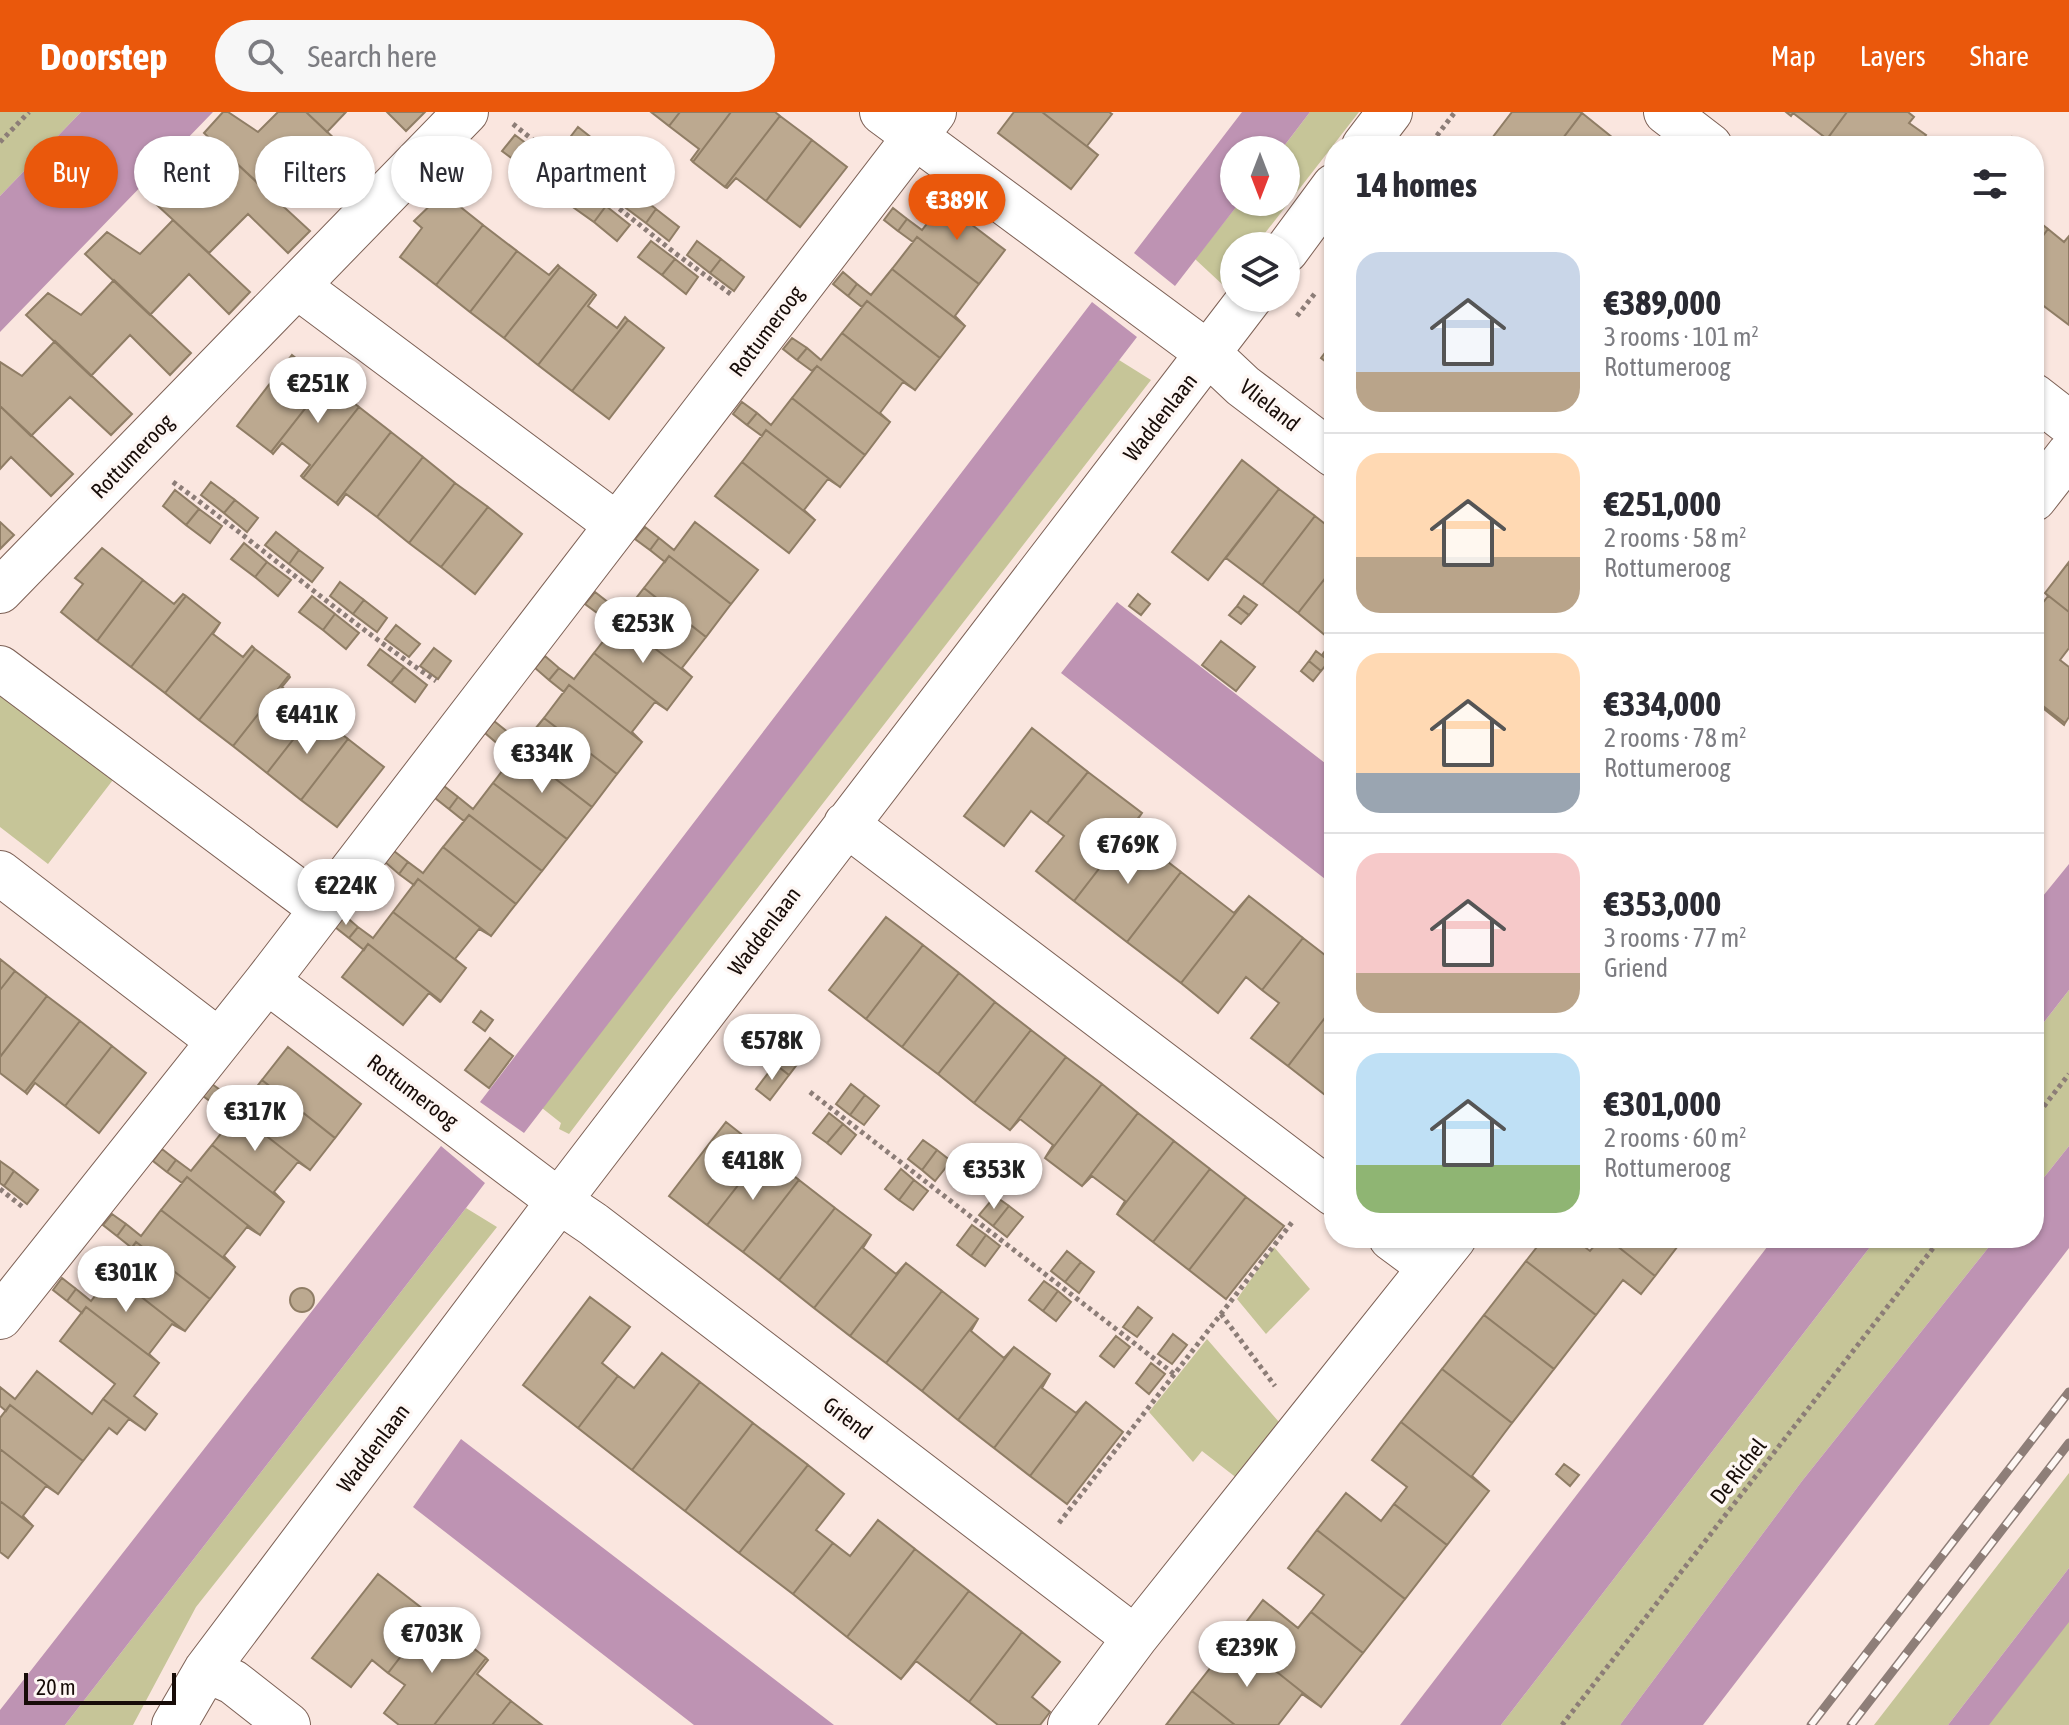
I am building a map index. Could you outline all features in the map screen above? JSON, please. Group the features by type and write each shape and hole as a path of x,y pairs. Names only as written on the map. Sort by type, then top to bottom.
{"street":[{"name":"Rottumeroog","path":"0,591 466,112"},
{"path":"1372,136 1390,112"},
{"path":"1666,112 1697,136"},
{"name":"Rottumeroog","path":"0,1317 267,981 772,323 910,120 1209,354"},
{"path":"1300,232 1324,200"},
{"path":"297,286 617,525"},
{"name":"Waddenlaan","path":"174,1725 206,1670 559,1201 1240,312"},
{"name":"Vlieland","path":"1209,354 1243,386 1324,447"},
{"path":"2044,404 2069,423"},
{"path":"2044,486 2069,454"},
{"path":"0,668 322,909"},
{"path":"846,824 1324,1187"},
{"path":"0,873 219,1041"},
{"name":"Rottumeroog","path":"267,981 559,1201"},
{"name":"Griend","path":"559,1201 1135,1638"},
{"path":"1070,1725 1135,1638 1442,1253"},
{"path":"206,1670 233,1682 288,1725"}],"path":[{"path":"0,142 29,112"},
{"path":"1437,136 1455,112"},
{"path":"510,122 675,253 772,323"},
{"path":"134,454 250,538 398,655 476,709"},
{"path":"2044,1106 2069,1074"},
{"path":"810,1092 1174,1374"},
{"path":"1031,1558 1221,1314 1324,1195"},
{"name":"De Richel","path":"1562,1725 1933,1248"},
{"path":"1221,1314 1304,1426"}],"green space":[{"path":"0,112 81,112 58,136 24,136 24,171 0,196"},
{"path":"1310,112 1359,112 1340,136 1324,136 1324,157 1300,188 1300,136 1292,136"},
{"path":"1229,216 1278,216 1266,232 1220,232 1220,282 1195,259"},
{"path":"1119,360 1151,380 569,1134 559,1129 561,1123 542,1108"},
{"path":"0,684 116,776 48,864 0,827"},
{"path":"2069,990 2069,1146 2044,1177 2044,1022"},
{"path":"466,1208 497,1227 196,1607 133,1725 65,1725"},
{"path":"1274,1247 1310,1289 1266,1334 1237,1299"},
{"path":"1869,1248 1988,1248 1802,1481 1620,1725 1501,1725"},
{"path":"1207,1339 1279,1422 1238,1479 1202,1451 1193,1462 1149,1412"},
{"path":"2069,1473 2069,1568 1948,1725 1874,1725"},
{"path":"2069,1619 2069,1725 1987,1725"}],"shaded area":[{"path":"81,112 213,112 190,136 134,136 134,194 0,332 0,196 24,171 24,208 118,208 118,136 58,136"},
{"path":"1242,112 1310,112 1292,136 1224,136"},
{"path":"1220,141 1220,216 1229,216 1175,286 1134,253"},
{"path":"1092,302 1137,337 524,1133 480,1102"},
{"path":"1117,602 1324,762 1324,878 1061,673"},
{"path":"2069,864 2069,990 2044,1022 2044,895"},
{"path":"441,1146 485,1183 466,1208 65,1725 0,1725 0,1710"},
{"path":"2069,1146 2069,1248 1703,1725 1620,1725 1802,1481 1988,1248 2044,1248 2044,1177"},
{"path":"1766,1248 1869,1248 1501,1725 1400,1725"},
{"path":"461,1439 834,1725 694,1725 413,1507"},
{"path":"2069,1568 2069,1622 1989,1725 1948,1725"}],"building":[{"path":"223,112 228,112 258,132 278,112 306,112 332,136 255,136 255,181 239,166 239,136 207,136 204,133"},
{"path":"306,112 346,112 327,132"},
{"path":"387,112 425,112 406,131"},
{"path":"651,112 680,112 669,126"},
{"path":"680,112 731,112 693,162 691,160 699,149 669,126"},
{"path":"731,112 775,112 780,116 725,187 693,162"},
{"path":"1014,112 1042,112 1098,155 1071,189 998,133"},
{"path":"1042,112 1112,114 1087,146 1098,155"},
{"path":"1512,112 1582,113 1565,136 1494,136"},
{"path":"1786,112 1847,112 1829,136 1823,136 1793,113 1791,116"},
{"path":"1847,112 1908,112 1914,117 1909,123 1926,135 1925,136 1829,136"},
{"path":"1582,113 1611,136 1565,136"},
{"path":"780,116 812,140 766,201 736,178 725,187"},
{"path":"578,127 589,136 571,136"},
{"path":"812,140 847,167 800,227 766,201"},
{"path":"239,165 255,180 255,208 285,208 310,231 288,253 248,214 209,253 160,208 239,208"},
{"path":"943,203 1005,250 979,284 917,237 913,242 898,231 907,219 922,230"},
{"path":"427,208 462,208 483,225 436,285 400,257 422,228 414,221"},
{"path":"574,208 604,208 594,222"},
{"path":"604,208 609,208 630,225 617,241 594,222"},
{"path":"626,208 655,208 646,223"},
{"path":"893,208 907,219 898,231 884,220"},
{"path":"656,209 679,227 669,241 646,223"},
{"path":"173,220 250,292 229,314 189,274 150,315 85,254 107,232 140,254"},
{"path":"483,225 517,251 470,312 436,285"},
{"path":"2048,229 2064,242 2069,236 2069,325 2044,306 2044,234"},
{"path":"917,237 979,284 955,316 965,326 892,269"},
{"path":"651,241 675,259 662,275 638,257"},
{"path":"697,241 721,259 710,273 687,255"},
{"path":"517,251 549,275 558,265 560,267 504,338 470,312"},
{"path":"675,259 698,277 686,294 662,275"},
{"path":"721,259 744,277 734,291 710,273"},
{"path":"560,267 594,293 538,365 504,338"},
{"path":"892,269 965,326 940,358 867,301 862,307 848,296 857,284 871,295"},
{"path":"843,272 857,284 848,296 833,284"},
{"path":"114,280 191,353 170,375 130,335 91,376 26,315 48,293 81,315"},
{"path":"594,293 596,295 588,306 617,328 625,317 628,320 572,391 538,365"},
{"path":"867,301 940,358 915,390 842,333"},
{"path":"628,320 664,348 609,419 572,391"},
{"path":"842,333 915,390 903,382 880,413 890,422 817,366 812,371 797,360 807,348 821,360"},
{"path":"792,338 807,348 797,360 783,349"},
{"path":"55,341 132,414 111,435 70,397 31,436 0,406 0,362 22,376"},
{"path":"292,355 326,382 271,452 237,426"},
{"path":"817,366 890,422 865,455 792,398"},
{"path":"326,382 359,407 303,478 301,476 310,465 282,443 273,454 271,452"},
{"path":"792,398 865,455 840,487 766,430 762,436 747,425 757,413 771,425"},
{"path":"742,402 757,413 747,425 733,414"},
{"path":"0,406 73,474 51,496 11,457 0,469"},
{"path":"359,407 391,432 336,503 303,478"},
{"path":"766,430 840,487 828,479 804,510 815,520 742,462"},
{"path":"391,432 423,457 377,517 346,494 338,505 336,503"},
{"path":"423,457 455,483 409,543 377,517"},
{"path":"1242,460 1279,489 1208,580 1172,552"},
{"path":"742,462 815,520 789,553 715,496"},
{"path":"211,482 235,500 224,513 201,495"},
{"path":"455,483 488,507 441,567 409,543"},
{"path":"1279,489 1315,516 1262,585 1226,558"},
{"path":"175,490 199,509 186,525 163,506"},
{"path":"235,500 258,518 247,532 224,513"},
{"path":"488,507 522,534 475,594 441,567"},
{"path":"199,509 222,526 210,543 186,525"},
{"path":"1315,516 1324,523 1324,580 1298,613 1262,585"},
{"path":"0,522 14,535 0,549"},
{"path":"695,522 758,570 731,604 669,556 665,562 650,550 659,538 674,550"},
{"path":"645,527 659,538 650,550 635,539"},
{"path":"276,532 299,550 289,564 265,545"},
{"path":"244,543 267,562 255,577 231,559"},
{"path":"102,548 143,580 97,641 61,612 83,584 75,578"},
{"path":"299,550 323,568 312,582 289,564"},
{"path":"669,556 731,604 706,637 644,588"},
{"path":"267,562 291,580 278,596 255,577"},
{"path":"2069,562 2069,612 2045,593"},
{"path":"143,580 174,604 183,594 186,596 131,667 97,641"},
{"path":"1324,580 1324,634 1298,613"},
{"path":"340,582 364,600 353,614 330,596"},
{"path":"644,588 706,637 682,668 692,677 619,621 614,627 600,615 609,603 623,615"},
{"path":"595,592 609,603 600,615 585,604"},
{"path":"2045,593 2069,612 2069,648 2060,660 2069,667 2069,717 2065,723 2044,707 2044,601 2048,596"},
{"path":"1138,594 1150,604 1141,615 1129,606"},
{"path":"186,596 220,623 165,693 131,667"},
{"path":"312,596 335,614 323,630 299,612"},
{"path":"1244,596 1257,605 1249,615 1237,606"},
{"path":"364,600 387,618 377,632 353,614"},
{"path":"1237,606 1249,615 1241,624 1229,615"},
{"path":"335,614 359,633 346,649 323,630"},
{"path":"619,621 692,677 667,710 594,653"},
{"path":"220,623 213,634 243,657 252,646 255,649 199,720 165,693"},
{"path":"396,625 420,644 409,657 385,639"},
{"path":"1221,641 1255,667 1236,691 1202,665"},
{"path":"434,648 451,661 438,679 420,666"},
{"path":"255,649 289,675 233,746 199,720"},
{"path":"380,649 404,667 391,683 368,665"},
{"path":"1316,651 1324,657 1324,667 1321,671 1309,661"},
{"path":"594,653 667,710 655,702 632,732 642,742 569,685 564,692 549,680 559,668 574,679"},
{"path":"545,656 559,668 549,680 535,668"},
{"path":"1309,661 1321,671 1313,681 1301,671"},
{"path":"404,667 427,685 415,702 391,683"},
{"path":"289,675 282,687 314,713 267,773 233,746"},
{"path":"569,685 642,742 617,774 544,718"},
{"path":"2044,707 2065,723 2044,709"},
{"path":"314,713 348,739 301,800 267,773"},
{"path":"544,718 617,774 592,807 518,750 514,756 499,745 509,733 523,744"},
{"path":"494,721 509,733 499,745 485,733"},
{"path":"1032,728 1088,772 1047,823 1031,811 1004,846 964,816"},
{"path":"348,739 384,767 337,827 301,800"},
{"path":"518,750 592,807 567,839 493,783"},
{"path":"1088,772 1142,813 1074,901 1036,871 1064,836 1047,823"},
{"path":"493,783 567,839 542,871 469,815 464,821 449,809 458,797 473,809"},
{"path":"444,786 458,797 449,809 435,798"},
{"path":"1142,813 1129,832 1181,872 1127,942 1074,901"},
{"path":"469,815 542,871 516,904 443,847"},
{"path":"443,847 516,904 491,936 418,879 414,885 399,874 408,862 423,873"},
{"path":"394,851 408,862 399,874 385,862"},
{"path":"1181,872 1234,913 1249,896 1181,983 1127,942"},
{"path":"418,879 491,936 479,929 455,959 466,968 393,912"},
{"path":"1249,896 1303,938 1262,990 1246,977 1218,1013 1181,983"},
{"path":"393,912 466,968 441,1001 368,944 364,950 349,938 358,927 373,938"},
{"path":"344,915 358,927 349,938 335,927"},
{"path":"886,917 923,945 866,1019 829,990"},
{"path":"1303,938 1324,954 1324,1019 1288,1066 1251,1038 1279,1003 1262,990"},
{"path":"368,944 441,1001 429,993 403,1025 342,977"},
{"path":"923,945 959,973 902,1047 866,1019"},
{"path":"0,959 15,971 0,990"},
{"path":"15,971 47,996 0,1057 0,990"},
{"path":"959,973 995,1002 938,1074 902,1047"},
{"path":"47,996 80,1021 25,1092 0,1073 0,1057"},
{"path":"995,1002 1031,1030 974,1103 938,1074"},
{"path":"481,1011 493,1020 485,1031 473,1022"},
{"path":"1324,1019 1324,1094 1288,1066"},
{"path":"80,1021 112,1046 65,1106 35,1083 27,1094 25,1092"},
{"path":"1031,1030 1066,1057 1010,1130 974,1103"},
{"path":"490,1038 513,1056 489,1088 465,1070"},
{"path":"794,1040 808,1050 789,1075 775,1064"},
{"path":"112,1046 146,1073 99,1133 65,1106"},
{"path":"288,1047 361,1104 335,1138 262,1080"},
{"path":"1066,1057 1102,1084 1045,1158 1053,1145 1020,1119 1010,1130"},
{"path":"775,1064 789,1075 770,1100 756,1089"},
{"path":"262,1080 335,1138 310,1170 237,1113 232,1119 218,1107 227,1095 241,1107"},
{"path":"212,1084 227,1095 218,1107 203,1096"},
{"path":"851,1084 865,1095 850,1115 836,1104"},
{"path":"1102,1084 1138,1113 1082,1186 1045,1158"},
{"path":"865,1095 879,1106 864,1125 850,1115"},
{"path":"237,1113 310,1170 298,1162 274,1192 284,1202 212,1145"},
{"path":"829,1113 843,1124 827,1143 813,1133"},
{"path":"1138,1113 1174,1141 1117,1214 1125,1201 1092,1176 1082,1186"},
{"path":"726,1122 764,1152 707,1225 669,1196"},
{"path":"843,1124 856,1135 841,1154 827,1143"},
{"path":"923,1140 937,1150 922,1170 908,1159"},
{"path":"1174,1141 1210,1169 1153,1242 1117,1214"},
{"path":"212,1145 284,1202 260,1235 187,1177 182,1183 167,1172 176,1160 191,1171"},
{"path":"162,1149 176,1160 167,1172 153,1161"},
{"path":"937,1150 951,1161 935,1181 922,1170"},
{"path":"764,1152 799,1180 743,1252 707,1225"},
{"path":"0,1161 14,1171 4,1186 0,1183"},
{"path":"901,1169 914,1180 899,1200 885,1189"},
{"path":"1210,1169 1246,1197 1189,1270 1153,1242"},
{"path":"14,1171 38,1190 27,1204 4,1186"},
{"path":"187,1177 260,1235 247,1227 224,1256 235,1267 161,1210"},
{"path":"799,1180 835,1208 779,1280 743,1252"},
{"path":"914,1180 928,1191 913,1210 899,1200"},
{"path":"995,1196 1009,1206 993,1226 979,1215"},
{"path":"1246,1197 1284,1226 1226,1299 1189,1270"},
{"path":"1009,1206 1023,1217 1007,1237 993,1226"},
{"path":"835,1208 871,1235 814,1308 779,1280"},
{"path":"161,1210 235,1267 210,1299 136,1242 132,1248 117,1236 126,1224 141,1236"},
{"path":"112,1214 126,1224 117,1236 103,1225"},
{"path":"972,1225 986,1235 971,1256 957,1245"},
{"path":"871,1235 863,1248 896,1274 906,1263 850,1336 814,1308"},
{"path":"986,1235 1000,1246 985,1266 971,1256"},
{"path":"136,1242 210,1299 185,1331 112,1274"},
{"path":"1536,1248 1586,1248 1590,1251 1593,1248 1620,1248 1655,1276 1641,1294 1623,1280 1596,1315 1526,1261"},
{"path":"1620,1248 1676,1248 1655,1276"},
{"path":"1067,1251 1081,1262 1065,1282 1051,1271"},
{"path":"1526,1261 1596,1315 1554,1369 1484,1315"},
{"path":"1081,1262 1094,1272 1079,1293 1065,1282"},
{"path":"906,1263 942,1291 886,1363 850,1336"},
{"path":"112,1274 185,1331 172,1324 149,1354 159,1363 86,1307 82,1313 67,1301 76,1289 91,1301"},
{"path":"62,1278 76,1289 67,1301 53,1290"},
{"path":"1044,1281 1058,1291 1043,1311 1029,1300"},
{"path":"302,1288 310,1292 314,1300 310,1308 302,1312 294,1308 290,1300 294,1292"},
{"path":"942,1291 978,1319 922,1391 886,1363"},
{"path":"1058,1291 1071,1302 1056,1321 1043,1311"},
{"path":"590,1297 630,1327 602,1363 618,1376 578,1428 523,1385"},
{"path":"86,1307 159,1363 134,1396 157,1414 145,1430 103,1399 115,1384 60,1341"},
{"path":"1138,1307 1152,1318 1137,1337 1123,1327"},
{"path":"1484,1315 1554,1369 1512,1423 1442,1369"},
{"path":"978,1319 971,1331 1004,1358 1014,1347 958,1420 922,1391"},
{"path":"1173,1334 1187,1345 1172,1364 1158,1354"},
{"path":"1116,1336 1130,1347 1114,1367 1100,1356"},
{"path":"1014,1347 1050,1374 994,1448 958,1420"},
{"path":"662,1353 700,1382 632,1470 578,1428 618,1376 634,1388"},
{"path":"1151,1363 1165,1374 1149,1394 1136,1383"},
{"path":"1442,1369 1512,1423 1472,1476 1489,1491 1401,1422"},
{"path":"37,1371 92,1414 103,1399 145,1430 129,1419 117,1434 109,1428 83,1461 10,1405 6,1411 0,1406 0,1387 15,1399"},
{"path":"1050,1374 1042,1388 1076,1413 1086,1402 1030,1476 994,1448"},
{"path":"700,1382 753,1423 685,1511 632,1470"},
{"path":"1086,1402 1123,1432 1067,1504 1030,1476"},
{"path":"10,1405 83,1461 58,1494 0,1449 0,1418"},
{"path":"1401,1422 1489,1491 1447,1545 1394,1504 1407,1487 1372,1460"},
{"path":"753,1423 808,1465 739,1553 685,1511"},
{"path":"0,1449 58,1494 46,1486 23,1516 33,1526 0,1501"},
{"path":"1564,1464 1579,1475 1570,1486 1556,1474"},
{"path":"808,1465 844,1494 816,1530 833,1543 793,1594 739,1553"},
{"path":"1346,1493 1381,1521 1394,1504 1447,1545 1405,1599 1317,1530"},
{"path":"0,1501 33,1526 8,1558 0,1552"},
{"path":"878,1520 915,1549 847,1637 793,1594 833,1543 850,1556"},
{"path":"1317,1530 1405,1599 1363,1653 1311,1612 1324,1595 1288,1568"},
{"path":"915,1549 969,1591 901,1679 847,1637"},
{"path":"378,1574 432,1616 388,1673 372,1660 351,1687 312,1658"},
{"path":"969,1591 1022,1632 969,1702 916,1661 901,1679"},
{"path":"1263,1600 1298,1628 1311,1612 1363,1653 1321,1707 1234,1638"},
{"path":"432,1616 486,1658 434,1725 399,1725 384,1713 405,1685 388,1673"},
{"path":"1022,1632 1060,1662 1032,1697 1050,1712 1040,1725 998,1725 969,1702"},
{"path":"1234,1638 1321,1707 1302,1694 1278,1725 1235,1725 1192,1691"},
{"path":"486,1658 488,1660 477,1674 511,1701 492,1725 434,1725"},
{"path":"1192,1691 1235,1725 1166,1725"},
{"path":"511,1701 542,1725 492,1725"}],"railway":[{"path":"1811,1725 2069,1392"},
{"path":"1851,1725 2069,1443"}]}
